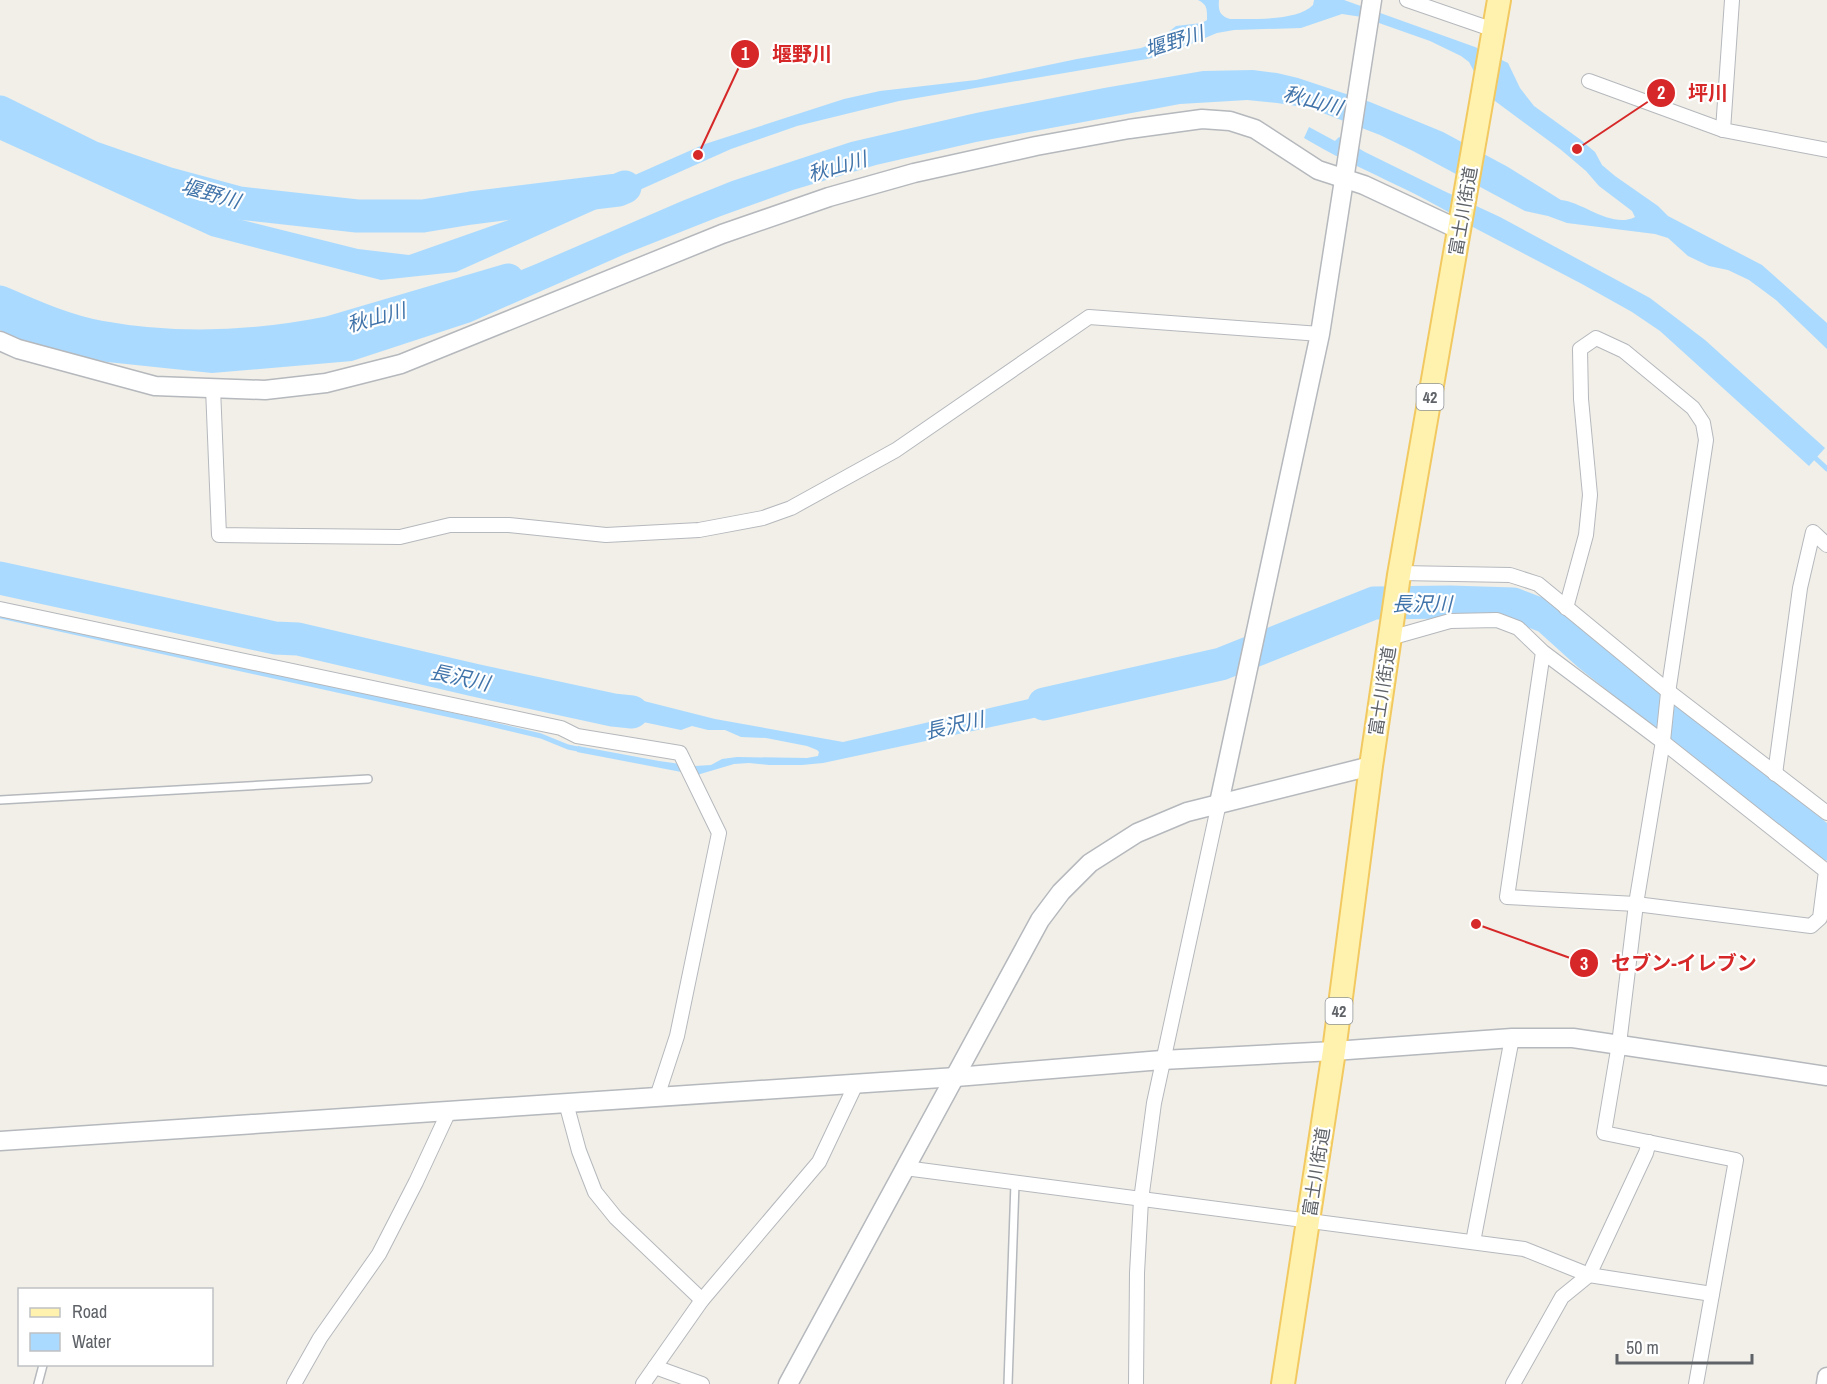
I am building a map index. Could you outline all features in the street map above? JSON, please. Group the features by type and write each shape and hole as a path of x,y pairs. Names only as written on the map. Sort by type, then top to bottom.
{"main road":[{"name":"富士川街道","path":"1283,1384 1334,1051 1390,637 1499,0"}],"street":[{"path":"1136,1384 1137,1273 1141,1200 1154,1103 1320,334 1372,0"},
{"path":"1407,0 1494,30"},
{"path":"1723,130 1732,0"},
{"path":"1589,81 1723,130 1827,150"},
{"path":"0,341 18,349 155,386 265,390 326,383 401,364 722,234 829,197 914,173 1106,133 1202,119 1230,121 1256,129 1318,170 1345,171 1364,185 1461,225"},
{"path":"213,388 219,535 400,537 450,525 509,525 606,535 699,530 764,518 790,508 896,450 1089,316 1320,334"},
{"path":"1566,608 1586,536 1590,495 1581,399 1580,349 1596,338 1624,351 1693,408 1703,423 1706,440 1668,692 1663,742 1636,904 1619,1044 1604,1133 1736,1160 1696,1384"},
{"path":"1775,774 1800,588 1813,532 1827,545"},
{"path":"1400,574 1510,575 1538,584 1668,692 1827,813"},
{"path":"0,609 561,728 577,736 680,753 719,833 677,1036 657,1097"},
{"path":"1390,637 1450,621 1497,620 1518,628 1543,652 1663,742 1826,871 1820,918 1811,926 1636,904 1507,897 1543,652"},
{"path":"788,1384 1040,920 1061,892 1090,863 1137,833 1187,812 1371,766"},
{"path":"1473,1242 1512,1038"},
{"path":"0,1141 856,1084 1162,1060 1334,1051 1512,1038 1573,1038 1827,1076"},
{"path":"642,1384 702,1300 819,1162 856,1084"},
{"path":"566,1103 579,1151 595,1192 616,1218 702,1300"},
{"path":"294,1384 320,1338 379,1254 449,1111"},
{"path":"1513,1384 1562,1297 1588,1275 1649,1143"},
{"path":"905,1168 1524,1249 1588,1275 1713,1294"},
{"path":"655,1367 702,1384"},
{"path":"1826,1384 1827,1377"}],"lane":[{"path":"0,800 368,779"},
{"path":"1008,1384 1015,1184"},
{"path":"38,1384 44,1366"}],"water":[{"path":"1198,0 1219,0 1219,10 1222,15 1230,19 1250,19 1297,14 1313,5 1314,0 1344,0 1475,47 1508,63 1520,88 1534,106 1595,152 1602,165 1615,176 1658,206 1668,216 1762,265 1827,323 1827,349 1776,300 1749,280 1688,256 1668,238 1655,234 1567,223 1525,211 1380,135 1310,108 1247,100 1180,104 976,142 876,165 793,190 721,216 625,254 471,322 352,361 212,373 107,362 27,345 0,330 0,308 29,325 111,344 212,355 364,334 732,181 851,142 976,113 1203,71 1253,70 1277,73 1370,102 1443,132 1508,167 1561,200 1617,220 1635,217 1632,211 1599,186 1586,171 1560,149 1495,101 1479,81 1469,62 1461,56 1430,41 1362,17 1342,14 1301,28 1234,30 1217,33 1164,55 1147,59 899,101 797,126 731,149 456,272 381,280 211,236 0,140 0,116 25,131 137,183 210,212 358,249 409,255 628,178 705,144 844,99 880,91 976,80 1141,48 1155,43 1176,26 1202,23 1207,20 1206,8"},
{"path":"1309,127 1335,141 1339,137 1365,152 1500,217 1650,298 1705,340 1825,448 1809,466 1660,331 1632,312 1469,225 1429,201 1304,138"},
{"path":"1085,686 1094,705 823,763 734,764 697,775 577,752 578,746 695,766 711,765 722,759 737,757 807,758 818,756 819,752 807,746 766,738 741,737 725,730 708,730 692,726 681,730 586,710 589,699 616,702 632,698 715,719 843,742"}],"waterway":[{"name":"堰野川","path":"0,112 91,157 169,184 239,203 357,216 423,216 618,190 625,187"},
{"name":"秋山川","path":"0,302 61,327 99,337 185,346 242,345 328,333 508,280"},
{"path":"1811,454 1827,469"},
{"name":"長沢川","path":"0,578 275,638 298,639 474,680 613,710 632,712"},
{"name":"長沢川","path":"1044,704 1221,664 1374,603 1513,604 1547,617 1588,654 1827,844"},
{"path":"0,616 478,721 541,736 568,747 583,750"}],"place":[{"name":"坪川","path":"1577,149"},
{"name":"堰野川","path":"698,155"},
{"name":"セブン-イレブン","path":"1476,924"}]}
